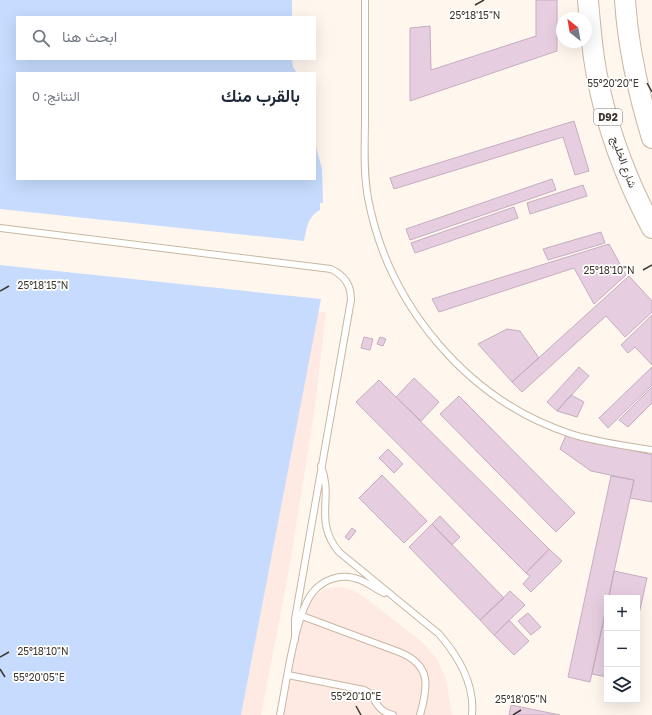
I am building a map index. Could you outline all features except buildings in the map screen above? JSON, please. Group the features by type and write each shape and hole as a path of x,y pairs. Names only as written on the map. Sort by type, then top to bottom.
{"main road":[{"name":"شارع الخليج","path":"588,0 592,48 603,100 632,186 652,228"},
{"path":"625,0 627,31 634,72 652,138"}],"lane":[{"path":"365,0 365,157 368,196 376,235 410,305 432,338 459,367 490,392 529,416 571,434 616,445 652,450"},
{"path":"0,228 324,268 339,273 349,284 351,300 321,465 296,619 295,640"},
{"path":"321,465 326,481 324,522 332,544 339,552 439,634 453,650 464,669 470,689 472,715"},
{"path":"280,715 295,640 302,616 312,593 321,584 331,579 343,577 354,578 365,582 402,604"},
{"path":"302,616 408,655 414,660 422,671 426,683 426,692 420,715"},
{"path":"288,675 364,690 372,695 375,704 382,711 392,715"}],"shaded area":[{"path":"318,312 326,312 315,407 289,570 261,715 241,715"},
{"path":"339,587 352,590 363,596 422,642 437,659 446,679 452,715 283,715 302,610 313,596 325,589"}],"water":[{"path":"0,0 292,0 292,16 16,16 16,60 292,60 293,67 296,72 16,72 16,180 316,180 316,147 322,169 323,203 320,203 320,210 310,219 304,241 0,209"},
{"path":"0,265 321,299 241,715 0,715"}]}
